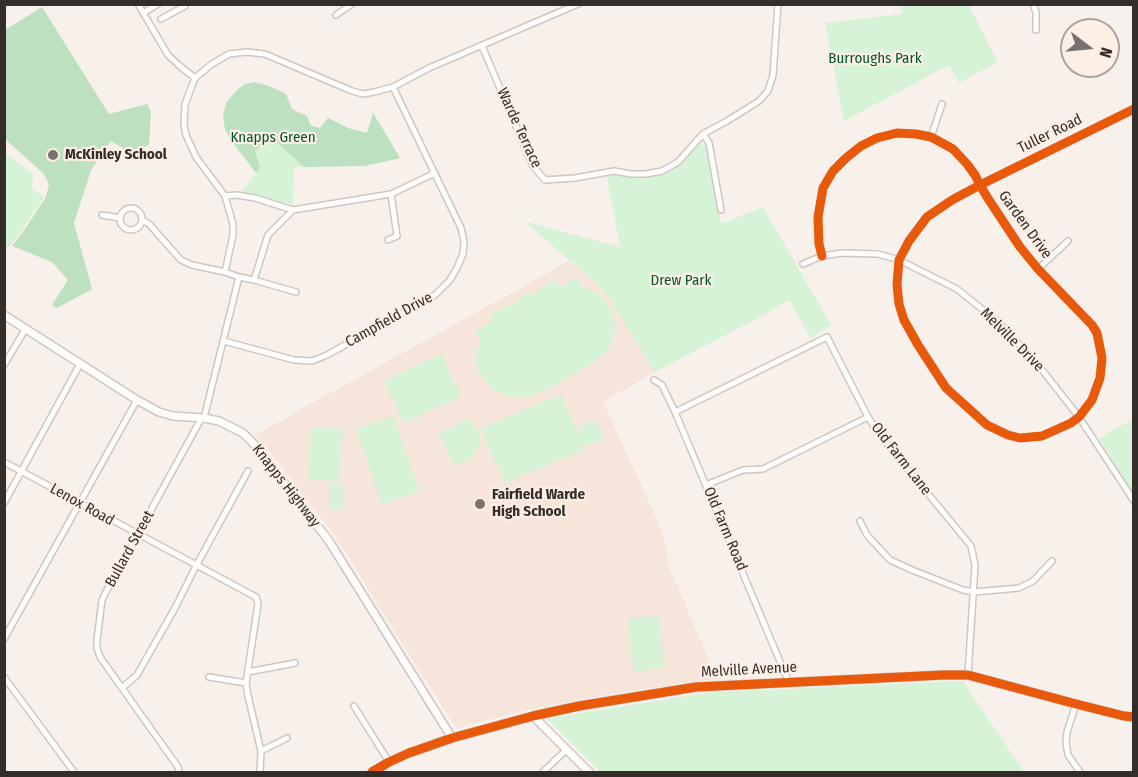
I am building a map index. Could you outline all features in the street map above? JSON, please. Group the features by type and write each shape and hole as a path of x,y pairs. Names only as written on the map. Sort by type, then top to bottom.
{"street":[{"path":"138,4 168,55 195,78"},
{"path":"143,13 158,4"},
{"path":"336,15 352,4"},
{"path":"225,272 233,235 233,224 225,196 196,157 186,135 184,112 195,78 212,64 229,54 247,52 265,54 363,94 393,87 429,68 578,4"},
{"name":"Warde Terrace","path":"482,46 533,166 545,180 614,171 646,174 662,171 678,162 704,134 759,101 768,91 773,75 778,4"},
{"path":"1033,4 1036,12 1036,30"},
{"path":"162,19 186,5"},
{"name":"Campfield Drive","path":"224,341 294,360 312,361 327,355 435,295 450,280 462,254 464,241 462,228 393,87"},
{"path":"931,137 942,104"},
{"name":"Tuller Road","path":"899,260 909,241 927,217 952,200 1134,109"},
{"name":"Garden Drive","path":"822,256 818,217 823,189 833,171 846,158 877,138 897,133 931,137 953,149 967,164 1008,231 1038,269 1092,325 1100,343 1102,358 1100,378 1092,400 1079,417"},
{"path":"704,134 709,143 721,210"},
{"path":"225,196 255,198 293,210 391,194 435,173"},
{"path":"388,240 397,236 391,194"},
{"path":"142,220 139,226 129,230 123,226 120,218 126,209 133,208 139,212 142,220 149,224 180,260 296,292"},
{"path":"254,280 268,236 293,210"},
{"path":"102,215 120,218"},
{"path":"1038,269 1068,241"},
{"name":"Melville Drive","path":"803,264 822,256 842,253 878,254 899,260 957,289 998,322 1039,366 1079,417 1134,501"},
{"path":"899,260 897,285 904,320 946,388 980,419 997,431 1020,438 1042,436 1079,417"},
{"name":"Bullard Street","path":"180,772 100,657 97,640 102,600 202,419 239,278"},
{"name":"Knapps Highway","path":"4,315 159,412 173,416 219,421 243,433 340,558 452,738"},
{"path":"4,365 26,328"},
{"name":"Old Farm Lane","path":"675,412 827,337 878,433 971,546 975,565 968,675"},
{"path":"4,503 80,364"},
{"name":"Old Farm Road","path":"654,380 662,385 675,412 789,683"},
{"path":"4,639 137,400"},
{"path":"706,485 742,470 763,470 868,417"},
{"name":"Lenox Road","path":"4,462 256,597 258,604 248,672"},
{"path":"122,688 136,675 175,608 248,471"},
{"path":"860,521 867,535 890,560 963,590 974,592 1019,588 1033,581 1052,561"},
{"path":"260,772 261,751 248,696 246,683 248,672 295,663"},
{"name":"Melville Avenue","path":"372,772 409,753 452,738 532,716 696,687 968,675 1134,717"},
{"path":"4,677 74,772"},
{"path":"209,677 246,683"},
{"path":"1076,704 1066,743 1068,755 1080,772"},
{"path":"354,706 389,762"},
{"path":"532,716 589,772"},
{"path":"261,751 287,738"},
{"path":"543,772 566,750"}],"shaded area":[{"name":"Fairfield Warde High School","path":"569,261 604,290 655,372 603,402 659,524 665,541 669,567 717,679 617,693 541,707 458,728 336,537 255,435"}],"green space":[{"name":"Burroughs Park","path":"901,5 969,5 998,62 959,83 949,65 844,121 825,23 902,14"},
{"name":"McKinley School","path":"42,7 109,114 147,104 151,112 149,145 132,154 111,141 91,170 74,223 92,289 57,308 52,305 68,280 52,262 12,246 46,197 49,184 44,174 5,139 5,30"},
{"name":"Knapps Green","path":"254,82 286,94 292,109 307,116 311,126 320,128 328,118 348,128 367,133 373,113 400,158 365,166 294,167 293,205 241,192 256,173 231,140 225,129 223,116 226,103 236,91 245,84"},
{"name":"Knapps Green","path":"254,82 286,94 292,109 307,116 311,126 320,128 328,118 348,128 367,133 373,113 400,158 365,166 304,167 268,137 255,151 260,167 256,173 231,140 225,129 223,116 226,103 236,91 245,84"},
{"name":"Drew Park","path":"699,143 708,147 709,150 721,224 763,207 831,325 811,338 789,300 655,372 604,290 524,221 620,247 607,177 614,175 643,179 664,175 683,163"},
{"path":"5,153 33,174 32,189 44,197 5,252"},
{"path":"577,277 582,287 602,297 612,310 615,326 611,344 605,353 542,392 530,396 505,395 491,388 478,369 476,359 480,339 475,332 493,322 489,314 509,305 511,308 514,301 529,293 538,293 537,291 552,283 551,280 554,279 559,287"},
{"path":"441,354 461,396 404,423 384,381"},
{"path":"561,394 578,434 584,424 596,421 603,439 505,483 481,428"},
{"path":"394,416 419,491 382,504 356,429"},
{"path":"469,419 478,432 479,447 470,460 454,465 439,433"},
{"path":"1133,419 1133,493 1099,438"},
{"path":"312,427 343,429 339,481 308,479"},
{"path":"330,484 343,485 342,510 329,509"},
{"path":"659,615 665,668 634,672 628,619"},
{"path":"963,681 1024,772 600,772 547,719 718,692"}],"cycle path":[{"path":"822,256 818,217 823,188 833,171 846,158 861,146 877,138 897,133 931,137 953,149 975,175 980,185 987,197 1020,247 1097,333 1102,358 1100,378 1092,400 1079,417 1071,423 1042,436 1020,438 1008,435 987,425 946,388 904,320 897,285 899,260 909,241 927,217 952,200 980,185 1134,109"},
{"path":"372,772 409,753 452,738 533,716 696,687 968,675 1134,717"}],"place":[{"name":"McKinley School","path":"53,155"},
{"name":"Fairfield Warde High School","path":"480,504"}]}
